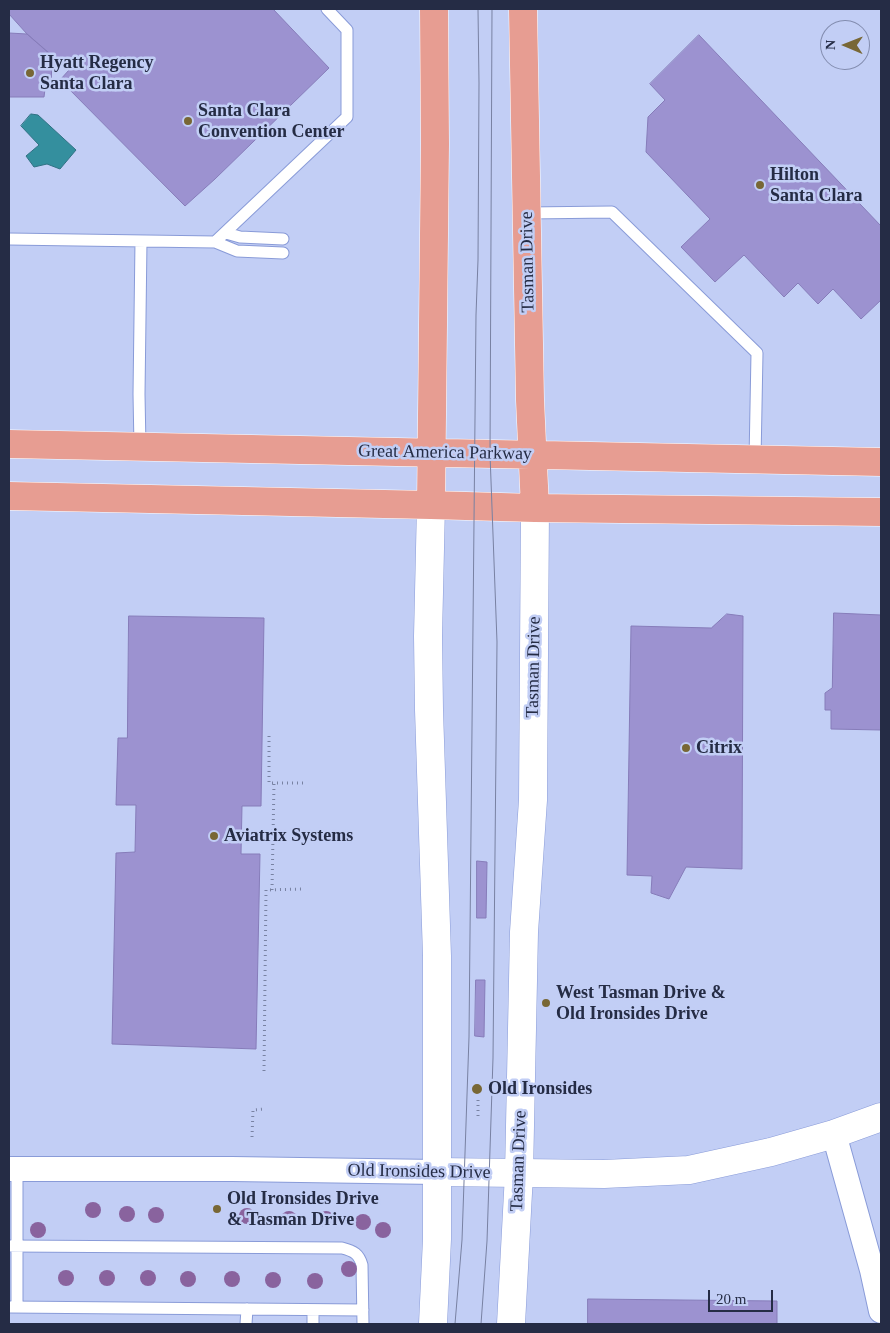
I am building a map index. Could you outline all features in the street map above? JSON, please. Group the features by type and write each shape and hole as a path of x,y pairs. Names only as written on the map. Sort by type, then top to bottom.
{"main road":[{"path":"433,1324 437,1239 437,956 428,645 435,144 434,9"},
{"name":"Tasman Drive","path":"511,1324 519,1174 524,932 532,800 536,508 533,454 523,9"},
{"name":"Great America Parkway","path":"9,444 881,462"},
{"path":"9,496 536,508 881,512"},
{"name":"Old Ironsides Drive","path":"437,1172 604,1174 689,1170 771,1152 834,1134 881,1117"}],"street":[{"path":"834,1134 872,1270 881,1311"},
{"name":"Old Ironsides Drive","path":"13,1169 232,1169 437,1172"}],"lane":[{"path":"215,242 347,117 347,30 327,9"},
{"path":"527,214 612,212 757,353 754,460"},
{"path":"226,233 240,237 284,239"},
{"path":"9,239 215,242 237,251 283,253"},
{"path":"140,446 139,394 142,241"},
{"path":"13,1169 13,1307 363,1310"},
{"path":"13,1246 342,1248 352,1250 360,1256 362,1265 362,1324"},
{"path":"246,1324 247,1309"},
{"path":"313,1310 313,1324"}],"path":[{"path":"269,736 269,783 304,782"},
{"path":"272,890 274,783"},
{"path":"241,837 303,839"},
{"path":"264,1071 266,890 302,889"},
{"path":"478,1100 478,1119"},
{"path":"252,1137 253,1110 264,1109"}],"shaded area":[{"path":"31,114 38,115 76,150 60,169 47,164 34,167 26,156 39,145 21,126"}],"building":[{"name":"Santa Clara Convention Center","path":"9,9 273,9 329,68 185,206 60,80 69,70 27,34 9,14"},
{"name":"Hyatt Regency Santa Clara","path":"9,33 27,34 52,56 51,89 45,89 44,97 9,97"},
{"name":"Hilton Santa Clara","path":"699,35 881,226 881,300 861,319 833,289 818,304 798,283 784,297 744,255 715,282 681,247 710,219 646,152 648,117 665,100 650,84"},
{"path":"834,613 881,615 881,730 831,729 831,710 825,710 825,693 832,688"},
{"name":"Citrix","path":"727,614 743,616 742,869 686,867 669,899 651,893 652,876 627,875 631,626 711,628"},
{"path":"129,616 264,618 261,806 242,806 241,854 260,854 256,1049 112,1044 116,853 135,852 136,805 116,805 118,738 127,738"},
{"path":"477,861 487,862 486,918 477,918"},
{"path":"476,980 485,980 484,1037 475,1036"},
{"path":"588,1299 777,1301 777,1324 588,1324"}],"tram line":[{"path":"455,1324 462,1240 469,1037 478,260 478,9"},
{"path":"481,1324 487,1241 493,1058 497,642 490,454 492,9"}],"place":[{"name":"Hyatt Regency Santa Clara","path":"30,73"},
{"name":"Santa Clara Convention Center","path":"188,121"},
{"name":"Hilton Santa Clara","path":"760,185"},
{"name":"Citrix","path":"686,748"},
{"name":"Aviatrix Systems","path":"214,836"},
{"name":"West Tasman Drive & Old Ironsides Drive","path":"546,1003"},
{"name":"Old Ironsides","path":"477,1089"},
{"name":"Old Ironsides Drive & Tasman Drive","path":"217,1209"}]}
